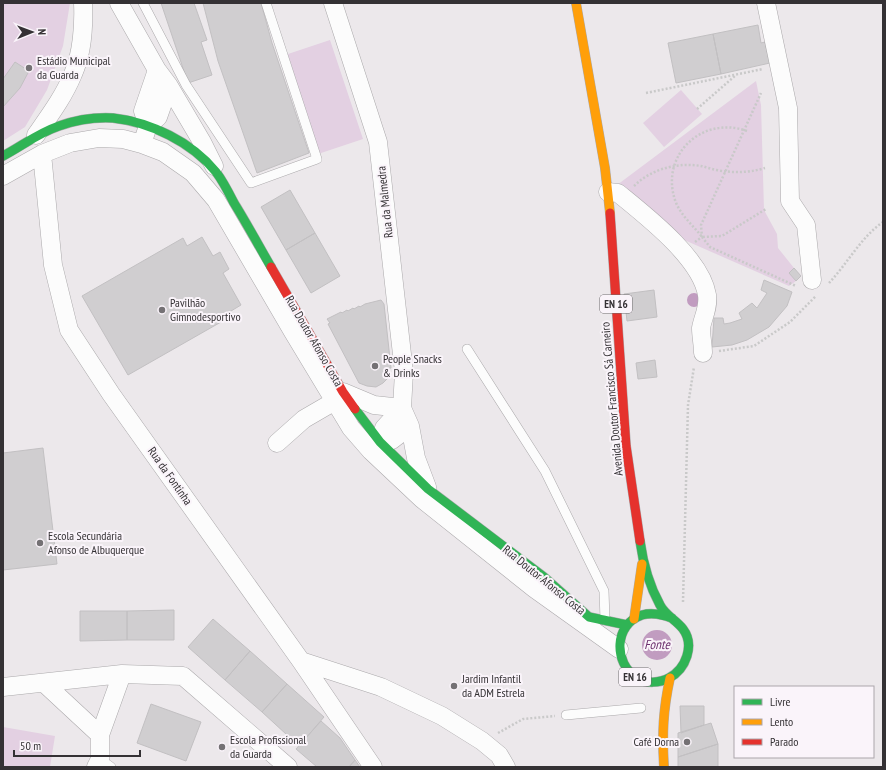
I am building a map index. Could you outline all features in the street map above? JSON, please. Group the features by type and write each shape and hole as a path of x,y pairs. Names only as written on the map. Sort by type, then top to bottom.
{"main road":[{"name":"Avenida Doutor Francisco Sá Carneiro","path":"576,3 616,195 626,446 642,564 661,608 676,621 685,633 688,643 688,654 684,664 678,672 670,678"},
{"name":"Rua Doutor Afonso Costa","path":"3,156 36,135 76,121 102,118 125,120 148,126 169,136 197,153 218,173 339,396"},
{"name":"Rua Doutor Afonso Costa","path":"376,447 428,489 544,577 589,617 631,622"},
{"path":"631,622 642,564"},
{"path":"619,649 622,632 631,622 643,614 663,614 676,621"},
{"name":"EN 16","path":"619,649 621,660 627,670 647,685 670,678"},
{"name":"EN 16","path":"664,767 662,738 665,701 670,678"},
{"path":"656,717 662,738"}],"street":[{"path":"36,135 61,99 74,73 82,43 83,3"},
{"path":"118,3 157,70 169,86 202,142 218,173"},
{"name":"Rua da Malmedra","path":"333,3 378,142 404,372 402,408 410,426 416,458 428,489"},
{"path":"766,3 788,108 790,200 806,225 813,288"},
{"path":"148,126 143,111 157,70"},
{"path":"142,144 148,126 158,117 169,86"},
{"name":"Rua Doutor Afonso Costa","path":"3,176 42,154 70,143 99,138 123,139 142,144 163,152 193,173 216,200 293,332 339,396 351,428 376,447 422,499 535,588 619,649"},
{"name":"Rua da Fontinha","path":"42,154 53,265 69,330 111,394 301,661 373,767"},
{"path":"616,195 674,242 701,277 707,296 707,308 701,328 708,352"},
{"path":"277,443 304,419 339,396 374,405 402,408"},
{"path":"376,447 384,428 402,408"},
{"path":"376,447 392,440 410,426"},
{"path":"301,661 381,687 442,716 482,741 499,755 506,767"},
{"path":"102,764 100,735 122,674"},
{"path":"3,687 122,674 183,676 288,767"},
{"path":"44,682 100,735"}],"lane":[{"path":"143,3 186,85 251,183 317,158 266,3"},
{"path":"467,349 545,471 604,591 605,620"},
{"path":"566,715 640,708"}],"path":[{"path":"646,93 763,69 767,71"},
{"path":"697,109 737,74"},
{"path":"701,225 761,93"},
{"path":"745,130 719,127 699,134 690,140 683,148 674,166 672,190 675,201 680,211 710,247 813,288"},
{"path":"616,195 650,174 674,166 700,166 740,173 754,172 765,168"},
{"path":"702,237 722,236 766,209"},
{"path":"676,621 682,609 688,405 694,367 708,352 754,346 790,322 813,288 840,271 873,229 883,222"},
{"path":"482,741 523,719 566,715"}],"shaded area":[{"name":"Estádio Municipal da Guarda","path":"3,3 70,3 63,46 47,90 25,127 3,141"},
{"path":"330,40 363,139 318,154 285,55"},
{"path":"756,81 761,105 764,210 777,234 778,248 794,268 789,273 796,281 789,286 682,239 617,185"},
{"path":"681,90 702,114 664,147 643,123"},
{"path":"3,727 55,736 50,767 3,767"}],"water":[{"path":"691,293 697,293 701,297 701,303 697,307 691,307 687,303 687,297"},
{"name":"Fonte","path":"657,630 667,635 672,645 667,655 657,660 647,655 642,645 647,635"}],"building":[{"path":"161,3 194,3 207,40 201,42 212,75 188,83"},
{"path":"203,3 261,3 272,43 309,153 257,173 218,61"},
{"path":"758,25 761,43 765,42 770,63 721,74 713,34"},
{"path":"713,34 721,74 676,83 668,43"},
{"path":"15,62 29,71 20,88 3,107 3,79"},
{"path":"290,190 315,233 286,250 261,207"},
{"path":"315,233 340,276 311,293 286,250"},
{"name":"Pavilhão Gimnodesportivo","path":"202,237 213,256 220,252 229,269 223,273 241,305 226,314 228,318 128,375 82,296 183,238 187,246"},
{"path":"794,268 801,276 796,281 789,273"},
{"path":"764,280 792,292 787,306 769,327 747,340 732,345 712,347 714,318 723,318 724,324 730,323 742,319 739,313 752,303 757,308 767,293 761,290"},
{"path":"654,290 657,317 627,321 624,294"},
{"path":"381,300 384,304 391,368 386,369 387,379 376,387 359,383 328,324 330,323 327,319 341,312 342,313 365,304"},
{"path":"655,360 657,377 638,379 636,363"},
{"path":"43,448 57,564 3,570 3,453"},
{"path":"174,610 174,640 127,640 127,611"},
{"path":"80,611 127,611 127,640 80,641"},
{"path":"213,619 250,651 225,680 188,647"},
{"path":"250,651 287,684 262,712 225,680"},
{"path":"287,684 324,717 299,746 262,712"},
{"path":"151,704 201,722 186,761 137,743"},
{"path":"680,706 704,706 704,725 681,733"},
{"path":"321,721 340,738 355,760 349,767 317,767 296,749"},
{"path":"711,723 718,744 678,757 678,733"},
{"path":"718,744 718,767 678,767 678,757"},
{"path":"355,760 360,767 349,767"}],"traffic: fast":[{"path":"3,156 44,132 72,122 99,118 113,118 127,120 156,129 195,151 216,172 271,267"},
{"path":"355,409 380,442 428,489 544,577 589,617 627,625"},
{"path":"640,541 647,574 656,597 665,612 671,617 674,620 683,629 687,635 688,649 684,663 680,669 669,678 653,682 637,678 629,671 621,654 620,644 626,627 633,620 646,614 657,614 665,616 668,617 672,618"}],"traffic: slow":[{"path":"576,3 605,168 610,213"},
{"path":"634,619 642,564"},
{"path":"664,767 664,722 670,678"}],"traffic: jam":[{"path":"610,213 626,446 640,541"},
{"path":"271,267 343,392 355,409"}],"place":[{"name":"Estádio Municipal da Guarda","path":"29,68"},
{"name":"Pavilhão Gimnodesportivo","path":"162,310"},
{"name":"People Snacks & Drinks","path":"375,366"},
{"name":"Escola Secundária Afonso de Albuquerque","path":"40,543"},
{"name":"Jardim Infantil da ADM Estrela","path":"454,686"},
{"name":"Café Dorna","path":"687,742"},
{"name":"Escola Profissional da Guarda","path":"222,747"}]}
